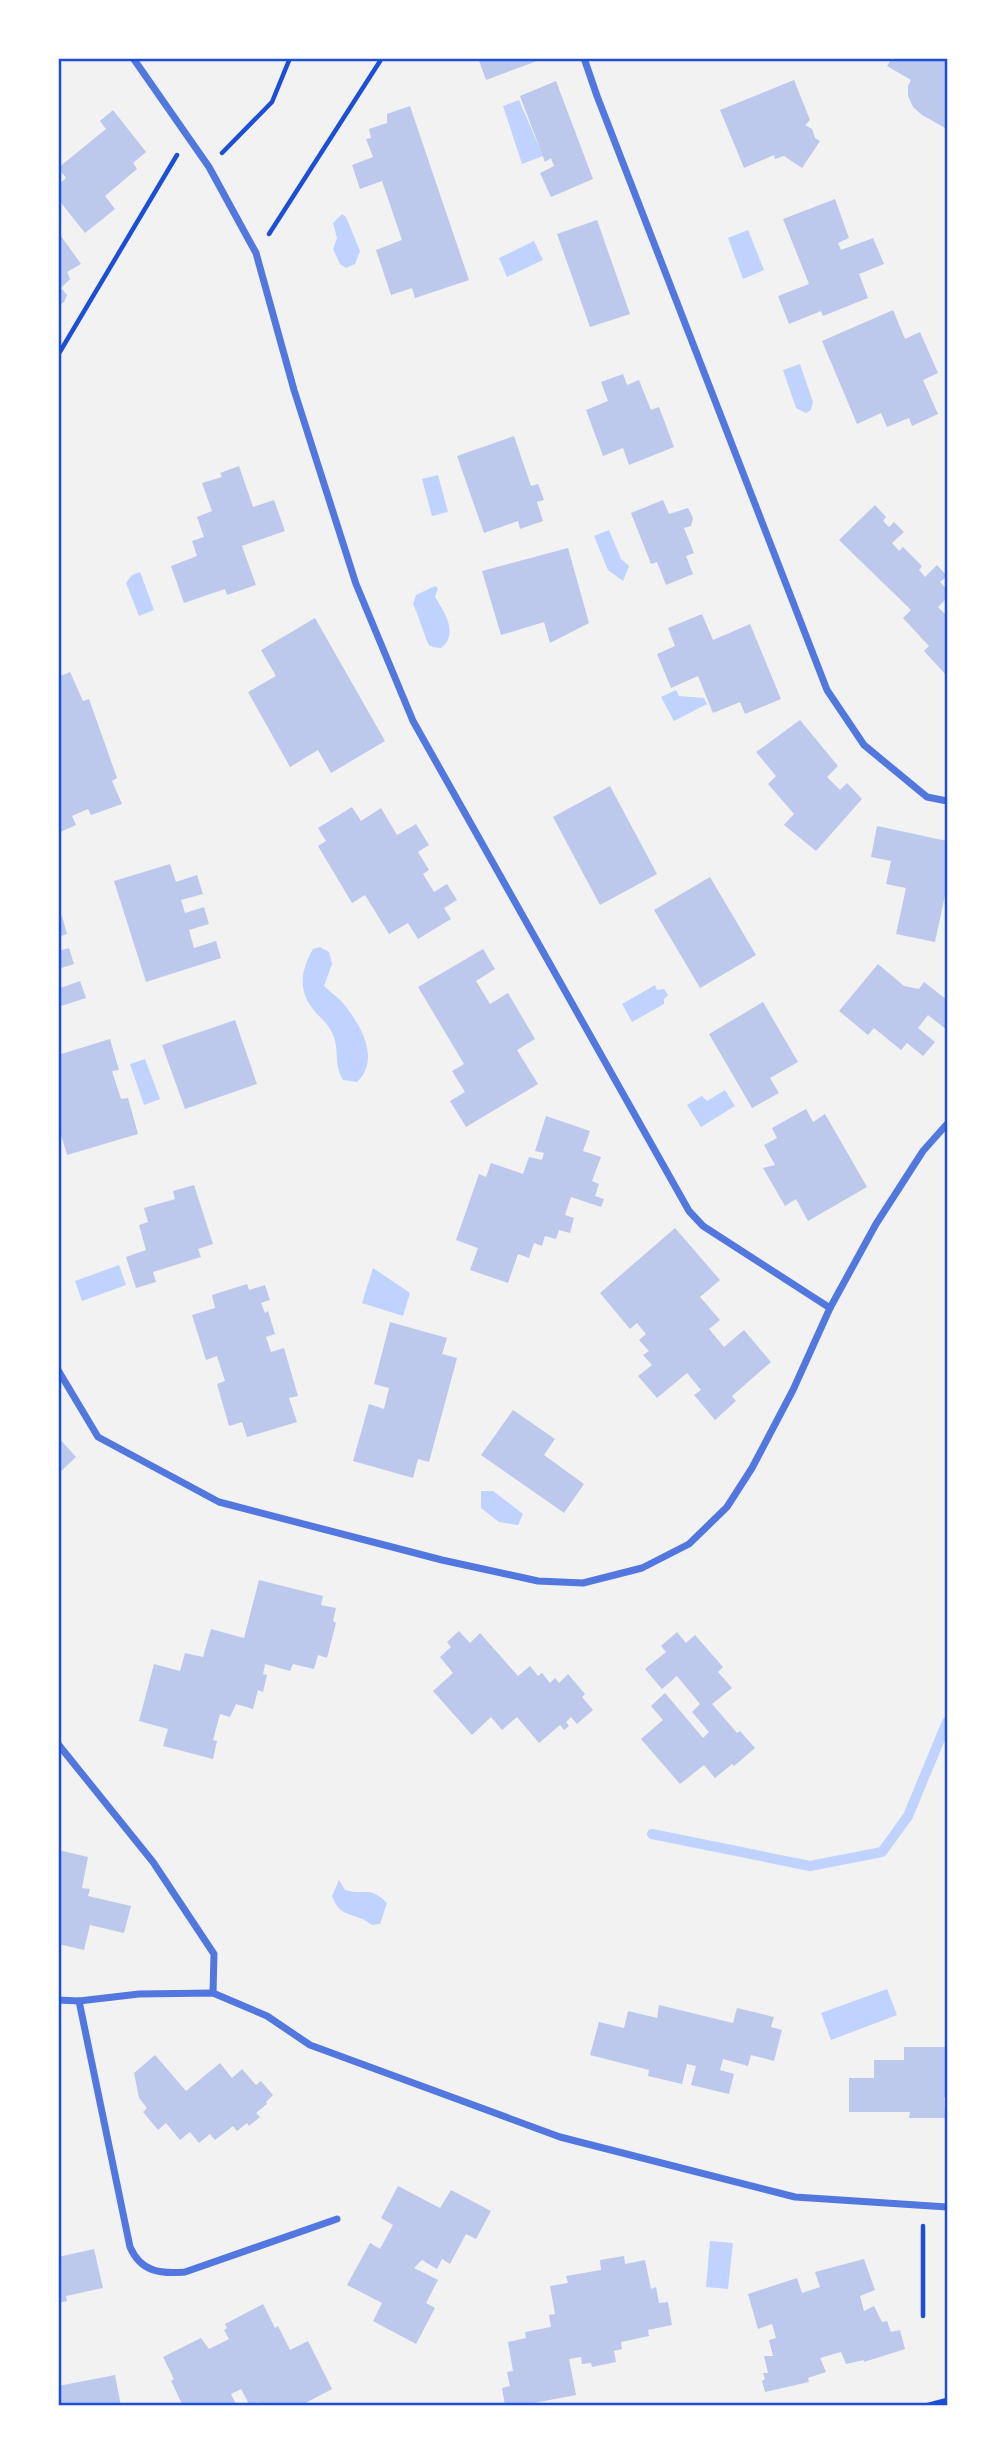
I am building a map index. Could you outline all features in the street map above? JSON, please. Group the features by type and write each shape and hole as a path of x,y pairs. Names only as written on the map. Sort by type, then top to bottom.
{"street":[{"path":"133,58 209,167 256,253 294,390 356,584 413,721 689,1211 703,1226 831,1308"},
{"path":"584,58 827,690 864,745 927,797 947,801"},
{"path":"58,1370 98,1437 219,1502 442,1560 538,1581 583,1583 642,1568 690,1545 727,1507 752,1468 876,1224 923,1151 947,1124"},
{"path":"58,1744 153,1862 214,1954 213,1993"},
{"path":"58,2000 79,2001 139,1994 213,1993 267,2016 310,2045 560,2137 794,2197 947,2207"},
{"path":"79,2001 130,2247 136,2259 147,2268 160,2272 185,2272 337,2220"}],"path":[{"path":"209,167 272,102 290,58"},
{"path":"256,253 382,58"},
{"path":"58,355 188,136"},
{"path":"923,2206 923,2316"},
{"path":"924,2406 947,2400"}],"water":[{"path":"519,100 543,156 522,164 503,106"},
{"path":"342,214 346,217 360,251 355,264 346,268 340,264 333,249 337,238 333,223"},
{"path":"748,230 764,270 743,279 728,238"},
{"path":"534,241 543,260 507,277 499,258"},
{"path":"800,364 813,402 811,410 806,413 796,408 783,370"},
{"path":"438,475 448,512 432,516 422,479"},
{"path":"609,530 621,559 629,566 623,581 608,570 594,536"},
{"path":"140,572 154,610 139,616 126,583 132,575"},
{"path":"435,586 438,588 435,597 446,616 450,630 441,648 429,645 413,604 416,595"},
{"path":"676,690 679,696 704,698 707,704 674,721 661,697"},
{"path":"320,947 329,952 332,964 324,986 348,1009 365,1040 368,1062 357,1082 343,1080 338,1069 332,1034 328,1025 311,1007 304,991 305,967 313,949"},
{"path":"655,985 657,990 664,989 668,995 664,1004 632,1022 622,1004"},
{"path":"145,1059 160,1099 144,1105 130,1064"},
{"path":"725,1090 735,1106 701,1127 687,1105 702,1096 707,1101"},
{"path":"119,1265 126,1285 82,1301 75,1281"},
{"path":"373,1268 410,1293 403,1316 362,1303"},
{"path":"481,1491 493,1491 523,1514 518,1525 499,1522 481,1508"},
{"path":"339,1880 345,1890 376,1894 387,1903 380,1924 372,1925 340,1909 332,1896"},
{"path":"887,1989 897,2015 831,2040 821,2013"},
{"path":"710,2241 733,2243 728,2289 706,2287"}],"building":[{"path":"478,58 545,58 486,80"},
{"path":"892,58 947,58 947,129 913,107 908,96 911,80 887,66"},
{"path":"794,80 810,120 805,125 812,129 815,138 820,141 802,168 784,156 775,159 774,155 744,168 720,110"},
{"path":"556,81 593,179 551,197 540,173 554,166 551,158 545,162 520,96"},
{"path":"410,106 469,280 415,298 412,288 391,295 376,250 402,240 382,181 360,189 352,165 373,157 366,139 371,138 369,129 387,123 387,114"},
{"path":"113,110 146,152 133,163 137,169 105,196 115,209 85,233 58,199 58,185 66,178 58,168 106,129 100,121"},
{"path":"835,199 849,238 838,243 841,250 873,238 884,264 859,274 868,298 823,316 821,311 789,324 778,296 809,284 783,219"},
{"path":"597,220 630,314 590,327 557,234"},
{"path":"58,232 81,264 67,272 70,279 61,288 67,295 64,302 58,306"},
{"path":"893,310 905,339 920,332 938,373 923,380 938,414 912,426 909,418 887,427 881,413 857,424 822,341"},
{"path":"623,374 627,385 639,380 651,410 659,407 674,447 629,465 623,448 603,456 586,410 608,401 601,382"},
{"path":"514,436 531,486 538,484 544,500 537,502 543,521 520,529 518,521 484,533 457,456"},
{"path":"239,466 253,507 274,500 285,531 242,546 256,585 227,595 225,589 184,603 171,566 197,556 192,541 204,537 197,517 212,511 202,483 222,477 220,473"},
{"path":"663,500 669,514 688,508 693,518 691,526 684,528 694,553 686,556 693,574 666,585 657,562 651,564 631,513"},
{"path":"875,505 886,517 883,521 889,527 894,522 904,532 892,543 899,551 903,547 922,566 919,570 925,577 937,565 947,576 940,582 947,590 947,598 938,607 945,614 947,612 947,676 924,651 929,646 903,618 911,610 839,540"},
{"path":"568,548 589,623 550,643 544,622 501,635 482,571"},
{"path":"702,614 713,640 750,624 781,699 745,714 740,702 713,713 698,676 671,688 657,654 675,646 668,628"},
{"path":"315,618 385,741 331,773 318,750 290,767 248,692 276,676 261,650"},
{"path":"70,672 83,701 89,699 117,778 112,781 122,804 91,815 88,809 72,816 76,825 58,833 58,677"},
{"path":"800,720 838,766 827,777 840,790 847,783 862,799 816,851 784,825 794,814 768,784 776,776 756,752"},
{"path":"610,786 657,874 600,905 553,817"},
{"path":"352,807 361,821 381,808 397,835 416,824 429,845 418,852 429,870 423,874 434,892 447,884 457,900 444,908 451,919 418,939 408,923 389,934 365,895 352,903 318,846 326,841 318,828"},
{"path":"877,826 947,841 947,886 935,942 896,934 906,888 886,884 891,861 871,857"},
{"path":"170,864 176,882 197,875 203,894 181,900 185,913 204,907 209,924 189,930 194,948 216,941 221,958 146,982 114,881"},
{"path":"710,877 756,955 700,988 654,910"},
{"path":"62,916 67,934 58,937 58,917"},
{"path":"69,948 74,964 58,969 58,951"},
{"path":"483,949 495,969 476,981 490,1004 508,993 535,1039 517,1050 538,1084 466,1127 450,1101 465,1092 452,1071 464,1064 418,987"},
{"path":"878,964 904,986 919,989 924,982 947,1000 947,1030 928,1015 918,1028 935,1042 923,1056 907,1043 901,1050 874,1028 868,1035 839,1011"},
{"path":"80,981 86,998 58,1007 58,989"},
{"path":"763,1002 798,1062 770,1078 779,1093 752,1108 709,1034"},
{"path":"235,1020 257,1084 185,1109 162,1045"},
{"path":"110,1039 119,1070 112,1071 121,1099 128,1098 138,1134 67,1155 58,1124 58,1055"},
{"path":"806,1109 813,1122 825,1114 867,1187 808,1221 796,1199 785,1206 763,1168 775,1165 764,1145 777,1138 772,1128"},
{"path":"546,1116 590,1131 583,1151 601,1157 592,1181 599,1184 595,1196 604,1199 601,1207 571,1197 565,1215 574,1218 570,1233 559,1230 556,1239 545,1236 542,1246 534,1243 529,1258 518,1254 508,1283 470,1270 478,1248 456,1240 479,1174 486,1177 491,1163 523,1174 529,1157 542,1160 544,1153 535,1151"},
{"path":"194,1185 213,1244 198,1249 201,1257 153,1272 156,1282 136,1288 126,1257 146,1250 139,1225 148,1222 144,1208 175,1199 173,1191"},
{"path":"675,1228 720,1280 700,1297 720,1320 709,1329 724,1347 744,1330 771,1362 732,1396 736,1401 715,1420 694,1395 701,1390 687,1373 657,1398 638,1376 652,1365 643,1355 649,1351 639,1340 646,1334 637,1323 630,1329 600,1293"},
{"path":"247,1284 249,1290 265,1285 270,1300 261,1303 265,1313 268,1311 275,1334 266,1337 271,1352 284,1348 298,1396 289,1398 297,1422 247,1437 242,1422 229,1426 217,1384 225,1381 217,1356 206,1360 192,1315 215,1308 212,1295"},
{"path":"390,1322 447,1338 442,1354 457,1358 429,1462 418,1459 413,1478 353,1461 369,1404 384,1409 389,1388 374,1384"},
{"path":"513,1410 555,1439 544,1455 584,1484 564,1513 481,1455"},
{"path":"58,1437 76,1457 58,1474"},
{"path":"259,1580 323,1596 321,1605 336,1608 333,1621 336,1623 327,1658 318,1655 314,1669 293,1664 290,1671 265,1664 263,1674 267,1675 263,1692 258,1690 253,1709 236,1704 230,1717 220,1714 213,1740 217,1741 213,1759 163,1746 168,1729 139,1721 154,1664 180,1671 185,1653 203,1657 211,1629 244,1638"},
{"path":"459,1631 470,1643 480,1633 518,1676 530,1666 538,1676 542,1673 550,1683 555,1678 559,1683 568,1674 585,1694 582,1697 593,1710 577,1724 571,1717 566,1722 569,1726 564,1730 560,1725 539,1743 517,1717 502,1730 491,1717 472,1735 433,1691 453,1673 440,1657 451,1647 447,1642"},
{"path":"677,1632 686,1643 695,1635 723,1667 718,1672 732,1688 712,1704 737,1733 740,1731 755,1748 715,1778 704,1765 680,1784 641,1739 663,1720 651,1706 665,1693 703,1738 709,1732 692,1712 700,1704 677,1676 662,1689 645,1669 666,1652 661,1646"},
{"path":"58,1850 88,1857 82,1888 90,1889 88,1896 131,1906 124,1933 90,1925 84,1950 58,1944"},
{"path":"659,2005 733,2023 737,2008 774,2017 771,2027 782,2030 774,2061 751,2055 748,2066 723,2059 720,2070 734,2074 729,2094 691,2085 696,2066 687,2064 682,2084 648,2076 649,2070 590,2055 599,2022 624,2028 628,2011 657,2018"},
{"path":"904,2047 947,2047 945,2118 909,2118 910,2112 849,2112 849,2078 874,2078 874,2060 904,2060"},
{"path":"155,2055 186,2091 220,2063 232,2078 242,2069 256,2085 261,2081 273,2095 256,2113 260,2117 249,2126 247,2123 237,2131 233,2126 215,2140 210,2134 199,2143 190,2132 180,2140 166,2123 158,2130 143,2112 147,2108 139,2098 134,2073"},
{"path":"398,2186 440,2208 451,2190 491,2211 476,2239 466,2234 450,2264 442,2259 437,2269 422,2260 414,2268 438,2280 426,2303 435,2308 416,2344 373,2321 382,2303 347,2285 370,2243 380,2249 393,2225 381,2218"},
{"path":"94,2249 103,2288 66,2296 67,2301 58,2303 58,2257"},
{"path":"624,2256 625,2264 645,2260 651,2289 656,2287 659,2303 668,2302 672,2325 648,2330 649,2336 621,2342 622,2349 614,2351 616,2362 592,2367 591,2363 582,2364 581,2357 569,2359 576,2395 505,2406 502,2388 510,2386 507,2372 513,2371 508,2342 526,2338 525,2332 551,2327 549,2315 555,2314 550,2286 568,2283 566,2276 601,2270 600,2260"},
{"path":"864,2259 875,2290 860,2296 864,2311 874,2306 882,2322 887,2321 891,2332 900,2330 905,2349 864,2362 846,2364 841,2352 820,2358 826,2372 808,2378 809,2382 765,2392 763,2373 768,2373 764,2356 773,2356 769,2340 776,2338 772,2324 758,2329 748,2294 797,2278 802,2293 820,2287 815,2272"},
{"path":"263,2304 290,2350 308,2341 332,2389 300,2406 290,2406 289,2403 283,2406 260,2406 258,2402 250,2406 241,2389 231,2394 237,2406 183,2406 163,2357 201,2338 209,2349 229,2339 224,2330 227,2328 225,2324"},
{"path":"115,2375 121,2406 58,2406 58,2386"}],"waterway":[{"path":"652,1834 810,1866 882,1852 908,1816 947,1722"}]}
